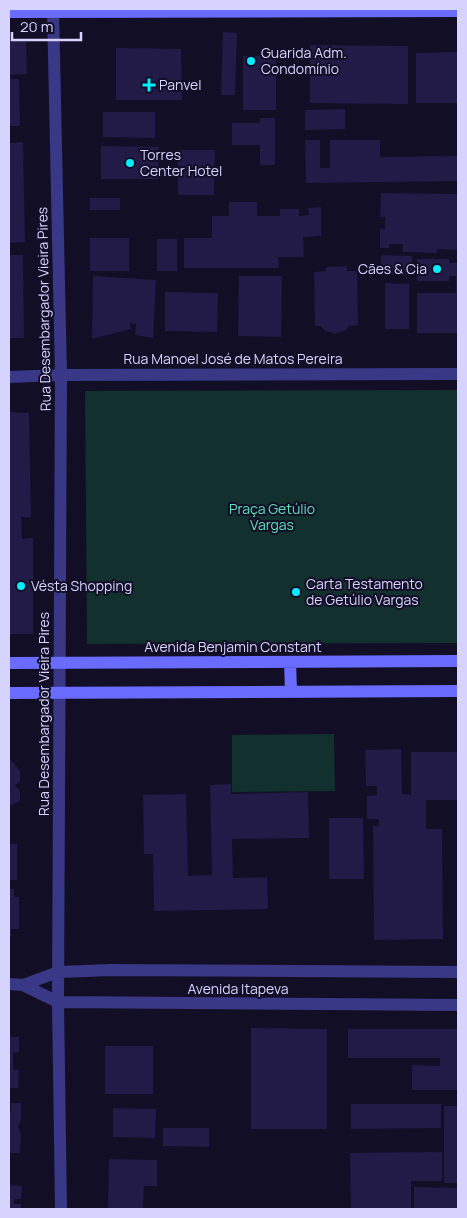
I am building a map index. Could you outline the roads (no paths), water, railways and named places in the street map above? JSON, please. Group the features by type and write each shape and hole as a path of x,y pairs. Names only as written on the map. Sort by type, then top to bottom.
{"main road":[{"path":"9,12 458,11"},
{"name":"Avenida Benjamin Constant","path":"9,663 458,661"},
{"path":"290,662 291,691"},
{"path":"9,692 458,690"}],"street":[{"name":"Rua Desembargador Vieira Pires","path":"53,11 61,374 58,972 61,1209"},
{"name":"Rua Manoel José de Matos Pereira","path":"9,377 61,374 458,374"},
{"name":"Avenida Itapeva","path":"9,984 23,984 58,972 110,970 458,972"},
{"name":"Avenida Itapeva","path":"23,984 58,1002 458,1005"}],"place":[{"name":"Guarida Adm. Condomínio","path":"251,61"},
{"name":"Panvel","path":"149,85"},
{"name":"Torres Center Hotel","path":"130,163"},
{"name":"Cães & Cia","path":"437,269"},
{"name":"Vésta Shopping","path":"21,586"},
{"name":"Carta Testamento de Getúlio Vargas","path":"296,592"}],"park label":[{"name":"Praça Getúlio Vargas","path":"272,518"}]}
